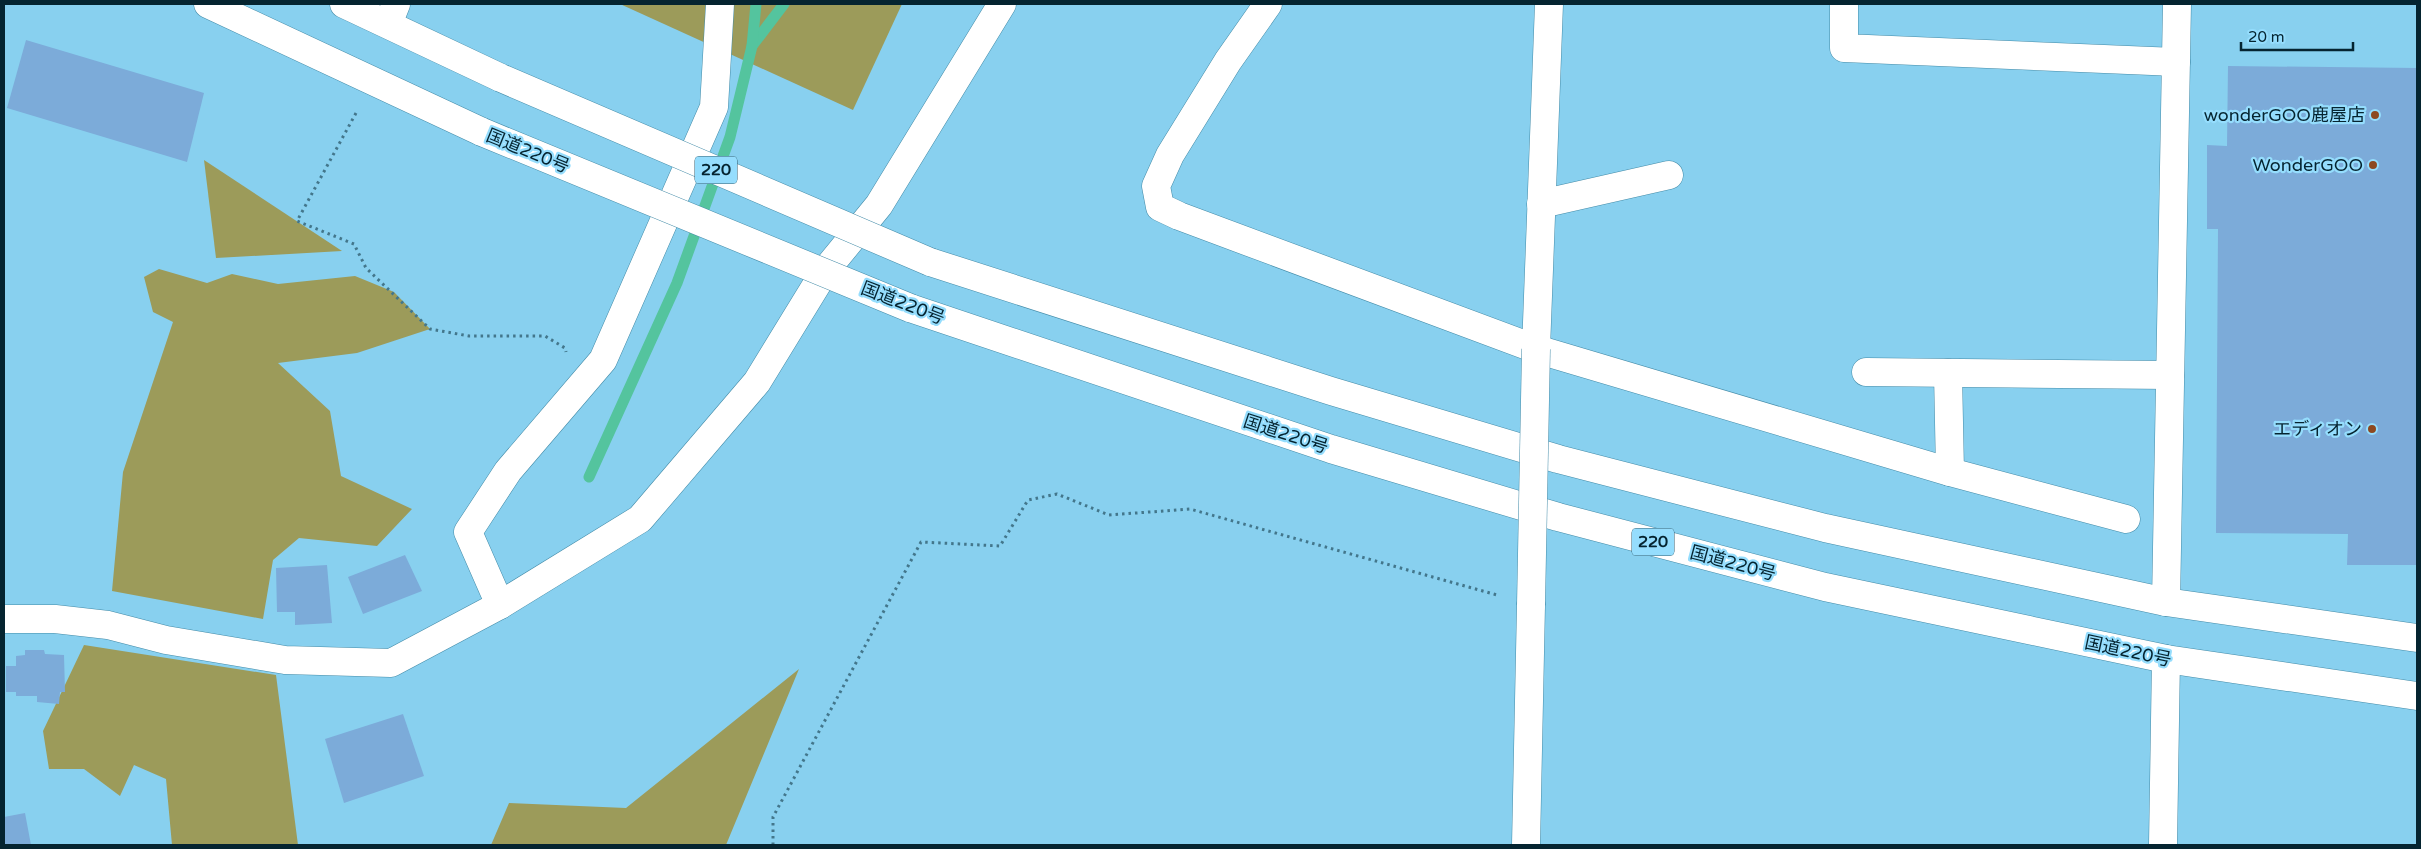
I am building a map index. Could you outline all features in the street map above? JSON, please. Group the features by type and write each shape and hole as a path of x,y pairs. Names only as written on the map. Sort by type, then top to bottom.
{"main road":[{"name":"国道220号","path":"208,4 482,132 910,308 1331,449 1558,517 1825,586 2166,659 2417,696"},
{"name":"220","path":"344,4 392,14 501,78 930,262 1331,391 1558,459 1825,528 2166,602 2417,638"},
{"path":"500,605 468,532 508,471 603,360 714,107 720,4"},
{"path":"4,619 55,619 108,625 166,640 285,660 391,663 500,605 640,520 757,382 825,271 879,206 1002,4"},
{"path":"1268,4 1228,61 1170,155 1156,186 1160,207 1179,216 1536,349 1950,472 2126,520"},
{"path":"1526,845 1536,349 1549,4"},
{"path":"1844,4 1844,48 2176,62"},
{"path":"2166,602 2177,4"},
{"path":"1542,204 1669,175"},
{"path":"1866,372 2170,375"},
{"path":"1948,373 1950,472"},
{"path":"2163,845 2166,659"}],"path":[{"path":"356,113 297,221 354,244 366,268 430,329 469,336 546,336 565,348 571,366 574,394"},
{"path":"772,845 773,816 921,542 1000,546 1028,500 1057,494 1109,515 1190,509 1531,605"}],"shaded area":[{"path":"620,4 902,4 853,110"},
{"path":"204,160 342,251 216,258"},
{"path":"159,269 207,283 232,274 278,284 355,276 394,292 430,329 357,353 278,363 330,411 341,476 412,509 377,546 299,538 273,560 263,619 112,591 123,472 173,322 153,312 144,277"},
{"path":"84,645 276,675 298,845 172,845 166,779 134,765 120,796 84,769 49,769 43,731"},
{"path":"799,669 726,845 491,845 509,803 626,808"}],"building":[{"path":"26,40 204,93 187,162 7,108"},
{"path":"2228,66 2417,68 2417,565 2347,565 2348,534 2216,533 2218,229 2207,229 2207,145 2227,146"},
{"path":"405,555 422,591 363,614 348,577"},
{"path":"327,565 332,623 295,625 295,612 277,612 276,568"},
{"path":"25,650 44,650 45,654 64,655 65,692 60,692 59,704 37,702 37,696 16,696 16,692 6,692 6,666 16,666 16,656 25,655"},
{"path":"403,714 424,776 344,803 325,739"},
{"path":"25,813 31,845 4,845 4,817"}],"waterway":[{"path":"589,477 677,283 730,137 752,46 756,4"},
{"path":"752,46 784,4"}],"place":[{"name":"wonderGOO鹿屋店","path":"2375,115"},
{"name":"WonderGOO","path":"2373,165"},
{"name":"エディオン","path":"2372,429"}]}
